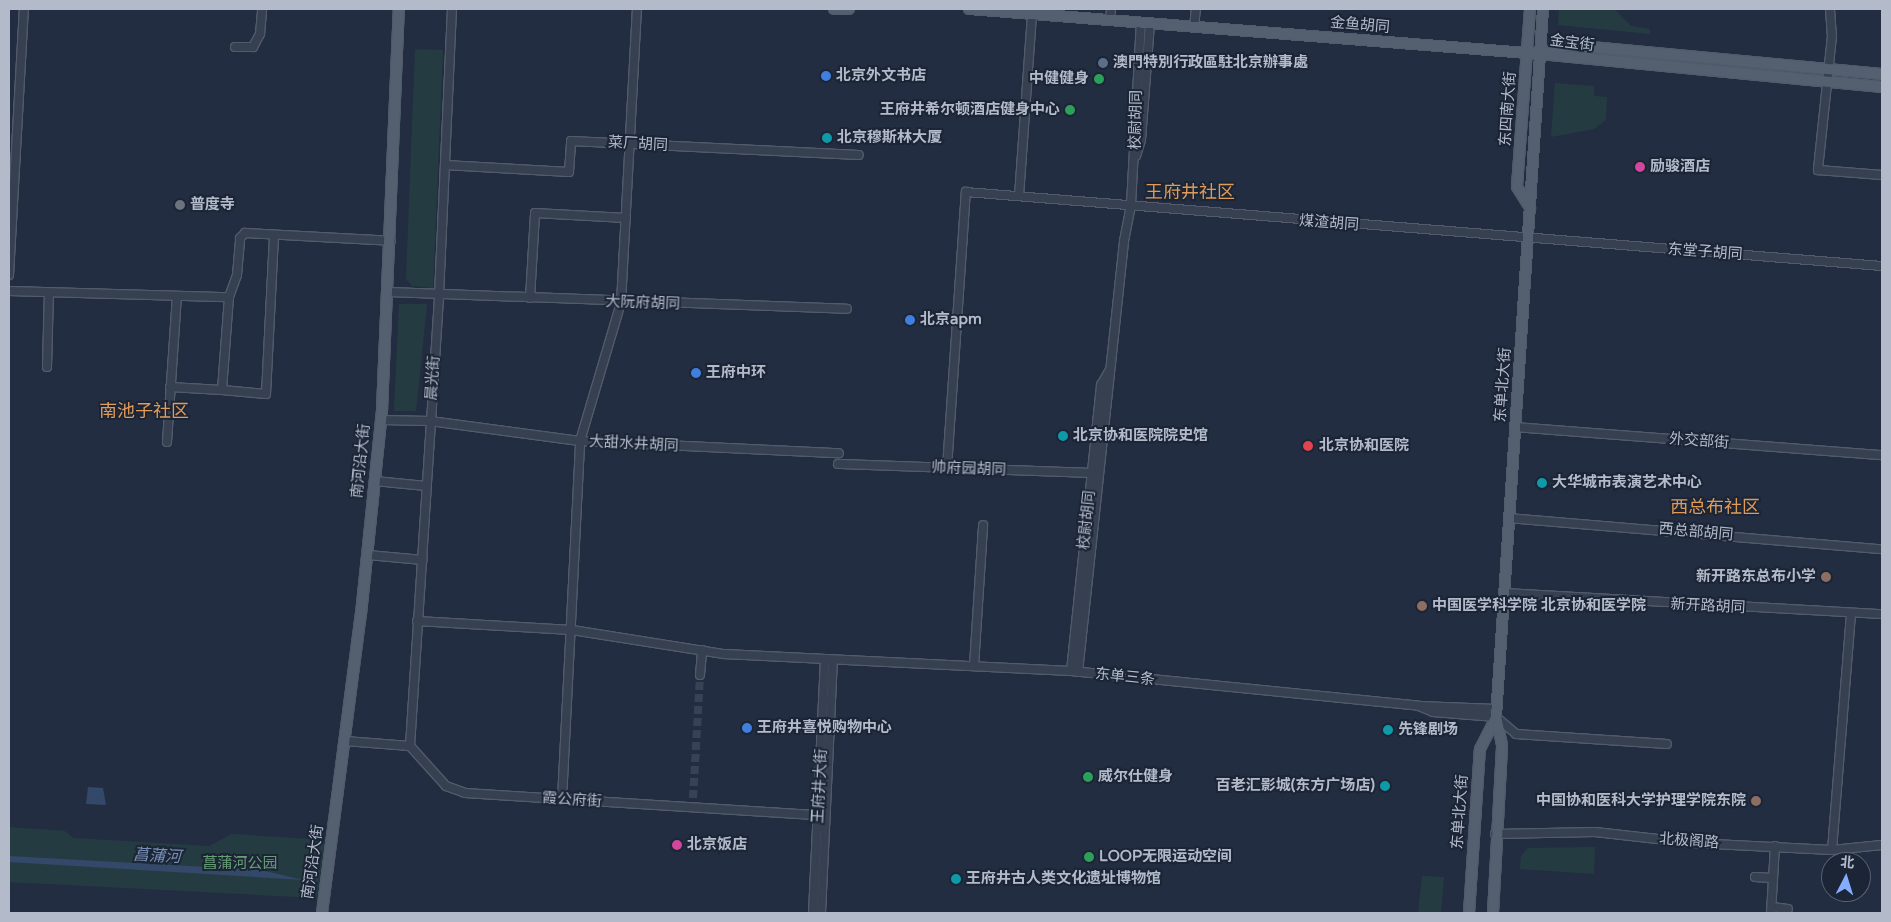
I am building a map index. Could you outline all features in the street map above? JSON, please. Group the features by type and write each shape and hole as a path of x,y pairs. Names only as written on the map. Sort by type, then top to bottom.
{"main road":[{"name":"南河沿大街","path":"322,913 346,742 368,555 381,420 389,292 398,9"},
{"path":"834,9 850,9"},
{"name":"金鱼胡同","path":"969,9 1540,54"},
{"name":"东四南大街","path":"1530,9 1517,187 1530,208"},
{"path":"1540,54 1542,9"},
{"name":"金宝街","path":"1540,54 1569,45 1882,74"},
{"name":"金宝街","path":"1540,54 1882,87"},
{"name":"东单北大街","path":"1493,913 1502,745 1496,713 1540,54"},
{"name":"东单北大街","path":"1469,913 1480,749 1496,713"}],"street":[{"path":"9,275 24,9"},
{"path":"235,47 253,47 260,34 262,9"},
{"name":"晨光街","path":"410,746 417,621 423,560 430,421 440,295 452,9"},
{"path":"562,800 580,441 621,303 637,9"},
{"path":"1110,21 1111,9"},
{"path":"1194,27 1196,9"},
{"path":"1830,9 1829,69 1818,170 1882,175"},
{"path":"1019,196 1032,15"},
{"name":"校尉胡同","path":"1075,672 1096,473 1131,205 1135,158 1141,140 1146,23"},
{"name":"菜厂胡同","path":"445,165 569,172 571,141 859,155"},
{"name":"煤渣胡同","path":"947,468 966,192 1528,239"},
{"path":"530,298 535,213 626,218"},
{"path":"222,390 229,297 237,275 240,238 245,233 391,241"},
{"path":"170,387 266,394 274,235"},
{"name":"东堂子胡同","path":"1528,239 1882,266"},
{"path":"9,291 229,297"},
{"name":"大阮府胡同","path":"389,292 621,303 848,309"},
{"path":"47,367 49,293"},
{"path":"167,442 177,296"},
{"name":"大甜水井胡同","path":"381,420 430,421 580,441 839,453"},
{"name":"外交部街","path":"1515,427 1882,456"},
{"name":"帅府园胡同","path":"838,464 1096,473"},
{"path":"375,482 426,486"},
{"name":"西总部胡同","path":"1509,518 1882,549"},
{"path":"974,666 983,526"},
{"path":"368,555 423,560"},
{"name":"新开路胡同","path":"1504,593 1851,614 1882,614"},
{"path":"1832,850 1851,614"},
{"name":"东单三条","path":"417,621 572,630 724,654 1075,672 1420,706 1433,712 1496,713"},
{"path":"700,676 702,650"},
{"name":"王府井大街","path":"813,913 829,659"},
{"name":"王府井大街","path":"821,913 829,659"},
{"path":"1496,713 1516,734 1667,744"},
{"path":"346,742 410,746"},
{"name":"霞公府街","path":"410,746 453,790 562,800 818,815"},
{"path":"693,798 693,808"},
{"name":"北极阁路","path":"1496,834 1595,832 1832,850 1882,844"},
{"path":"1775,846 1772,910 1788,909"},
{"path":"1755,877 1773,878"}],"green space":[{"path":"1559,9 1614,9 1631,26 1650,29 1650,34 1558,25"},
{"path":"415,49 443,50 433,288 412,286 406,279"},
{"path":"1555,83 1594,86 1594,96 1607,97 1606,120 1594,129 1551,137"},
{"path":"399,304 427,304 416,411 394,411"},
{"name":"菖蒲河公园","path":"9,827 65,831 73,838 209,846 232,834 325,840 317,898 9,882"},
{"path":"1595,847 1594,874 1520,869 1521,856 1528,848"},
{"path":"1422,876 1444,877 1441,913 1418,913"}],"water":[{"path":"88,787 103,788 106,805 86,804"},
{"path":"9,856 261,870 303,880 9,862"}],"tunnel":[{"path":"693,798 700,675"}],"place":[{"name":"澳門特別行政區駐北京辦事處","path":"1103,63"},
{"name":"北京外文书店","path":"826,76"},
{"name":"中健健身","path":"1099,79"},
{"name":"王府井希尔顿酒店健身中心","path":"1070,110"},
{"name":"北京穆斯林大厦","path":"827,138"},
{"name":"励骏酒店","path":"1640,167"},
{"name":"普度寺","path":"180,205"},
{"name":"北京apm","path":"910,320"},
{"name":"王府中环","path":"696,373"},
{"name":"北京协和医院院史馆","path":"1063,436"},
{"name":"北京协和医院","path":"1308,446"},
{"name":"大华城市表演艺术中心","path":"1542,483"},
{"name":"新开路东总布小学","path":"1826,577"},
{"name":"中国医学科学院 北京协和医学院","path":"1422,606"},
{"name":"王府井喜悦购物中心","path":"747,728"},
{"name":"先锋剧场","path":"1388,730"},
{"name":"威尔仕健身","path":"1088,777"},
{"name":"百老汇影城(东方广场店)","path":"1385,786"},
{"name":"中国协和医科大学护理学院东院","path":"1756,801"},
{"name":"北京饭店","path":"677,845"},
{"name":"LOOP无限运动空间","path":"1089,857"},
{"name":"王府井古人类文化遗址博物馆","path":"956,879"}],"district":[{"name":"王府井社区","path":"1190,192"},
{"name":"南池子社区","path":"144,411"},
{"name":"西总布社区","path":"1715,507"}],"water label":[{"name":"菖蒲河","path":"157,856"}]}
